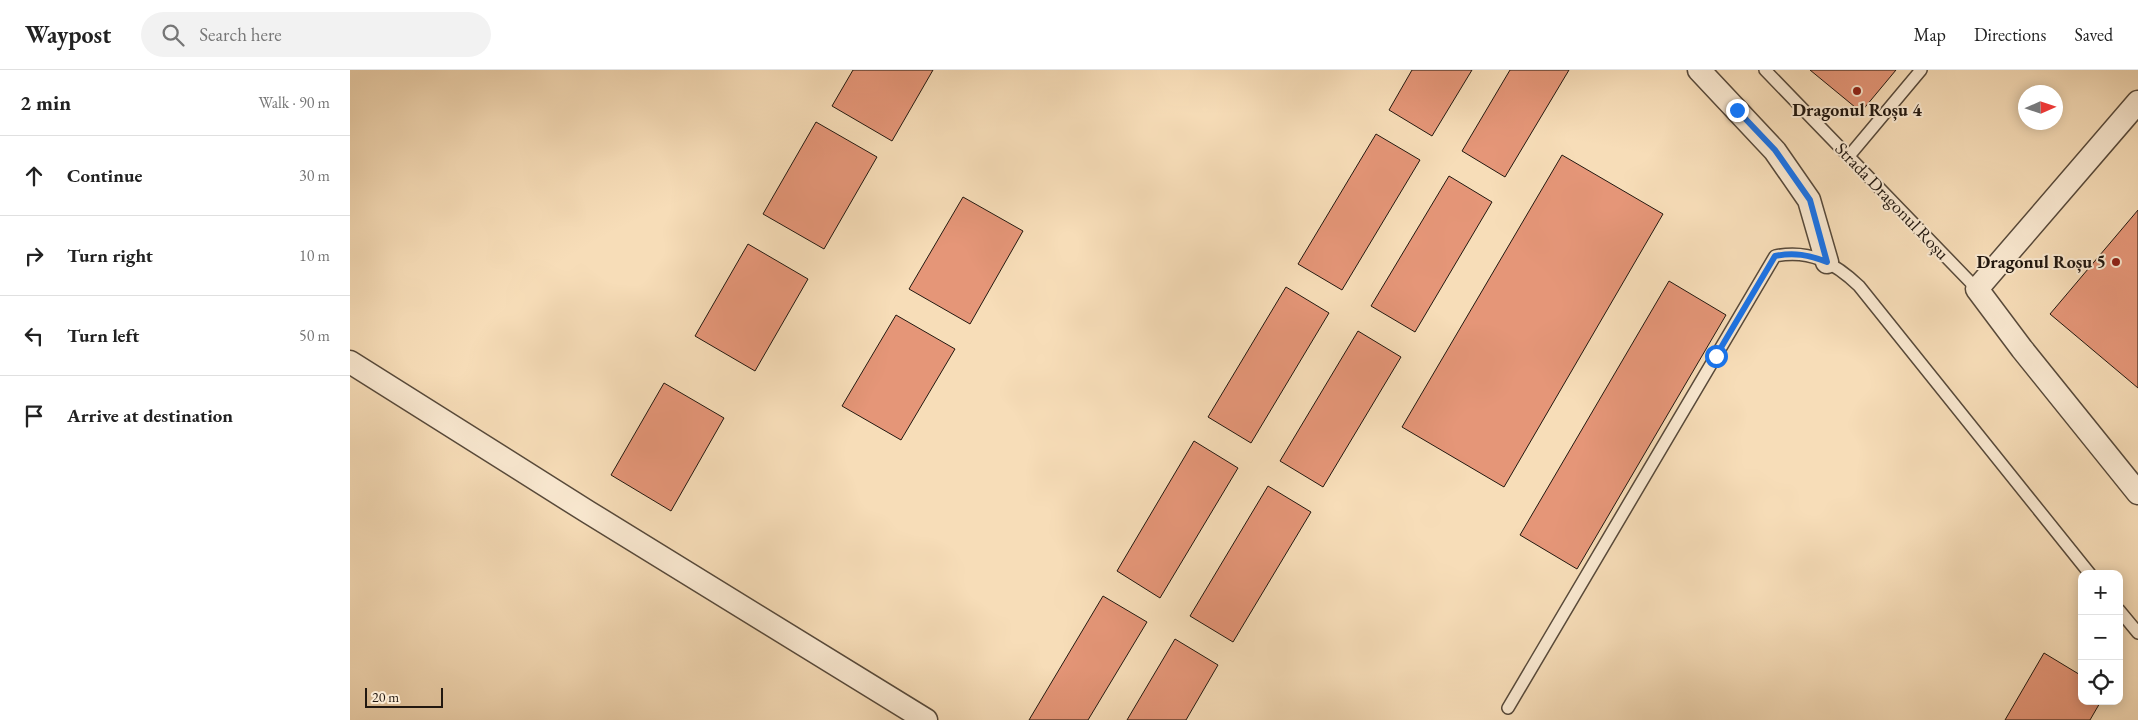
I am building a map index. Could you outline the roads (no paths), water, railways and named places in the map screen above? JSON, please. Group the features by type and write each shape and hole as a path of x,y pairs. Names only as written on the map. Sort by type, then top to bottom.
{"street":[{"path":"1699,70 1775,150 1810,200 1827,262"},
{"path":"1977,289 2138,102"},
{"name":"Strada Dragonul Roșu","path":"1977,289 2022,349 2138,492"},
{"path":"350,362 588,512 926,720"}],"lane":[{"name":"Strada Dragonul Roșu","path":"1765,70 1977,289"},
{"path":"1850,156 1921,70"},
{"path":"1508,708 1775,256 1790,253 1812,256 1842,269 1859,286 2087,570"},
{"path":"2123,615 2138,633"}],"place":[{"name":"Dragonul Roșu 4","path":"1857,91"},
{"name":"Dragonul Roșu 5","path":"2116,262"}]}
